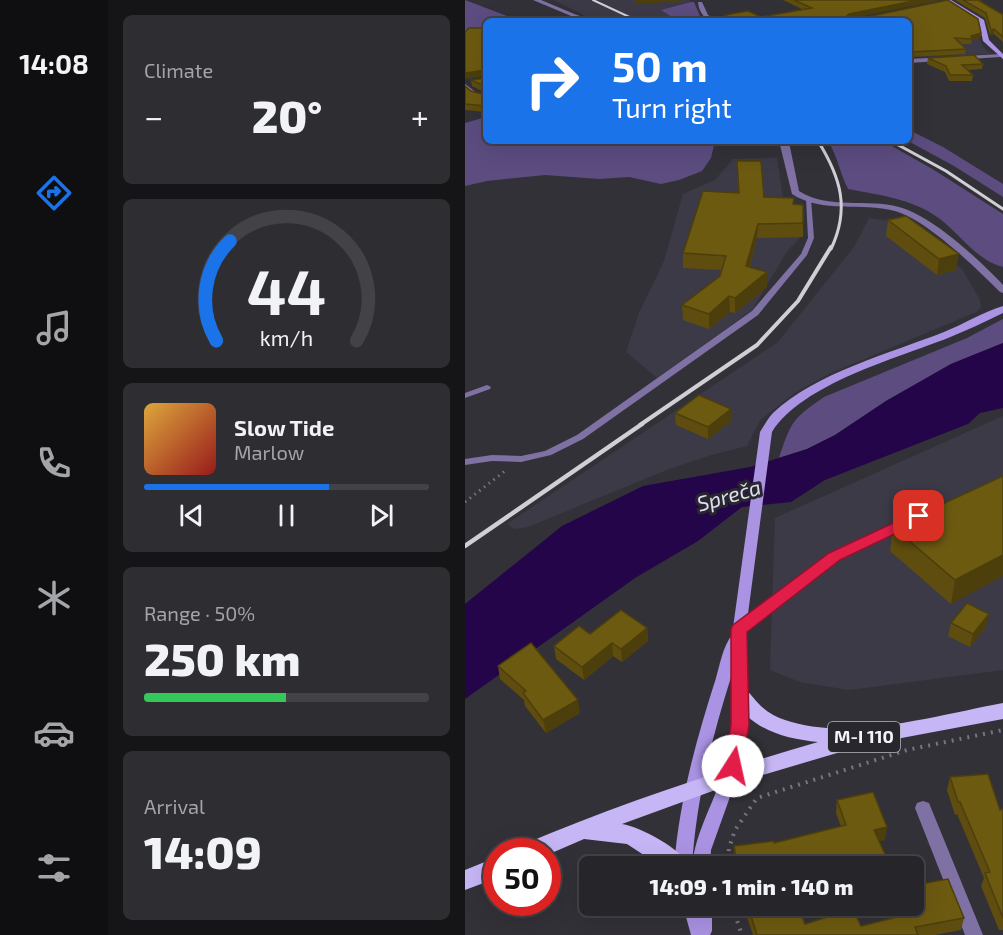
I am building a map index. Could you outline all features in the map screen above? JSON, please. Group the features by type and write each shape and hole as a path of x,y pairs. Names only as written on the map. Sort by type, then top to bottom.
{"main road":[{"path":"948,1 981,21 986,41 1002,56"},
{"path":"702,856 733,766 740,725 739,629 766,432 777,415 806,395 845,375 971,326 1003,309"},
{"path":"682,856 712,711 739,629"},
{"path":"741,696 749,709 766,721 784,729 803,734 864,737"},
{"name":"M-I 110","path":"561,839 695,787 864,737 1003,711"},
{"path":"583,829 630,835 665,856"},
{"path":"465,880 483,873"},
{"path":"695,916 702,935"},
{"path":"702,935 703,916"}],"street":[{"path":"537,0 578,17"},
{"path":"939,4 948,1"},
{"path":"700,3 709,18"},
{"path":"912,61 1002,56"},
{"path":"466,83 475,94 483,96"},
{"path":"784,144 795,192 808,200 890,207 907,212 988,274 1003,290"},
{"path":"988,274 1003,277"},
{"path":"923,808 974,935"}],"lane":[{"path":"465,462 492,458 521,459 548,453 580,437 755,313 804,255 811,238 808,200"},
{"path":"465,396 486,387"},
{"path":"739,629 834,556 908,521"}],"path":[{"path":"465,502 521,459"},
{"path":"727,856 728,848 744,812 757,798 907,750 1003,730"},
{"path":"736,916 743,935"}],"shaded area":[{"path":"465,0 509,18 483,18 483,32 465,39"},
{"path":"554,0 689,0 691,2 662,10 674,18 590,18"},
{"path":"694,2 703,18 673,18 661,10"},
{"path":"979,38 984,48 991,54 912,56 960,39"},
{"path":"483,118 483,144 714,144 711,158 702,171 661,184 629,177 599,179 545,175 487,181 465,186 465,123"},
{"path":"912,132 943,147 1003,184 1003,197 912,143"},
{"path":"830,144 888,144 1003,214 1003,267 985,259 948,225 930,212 908,202 848,189"},
{"path":"777,158 784,206 802,236 788,250 752,310 657,378 626,352 639,313 664,261 683,194 715,180 733,159"},
{"path":"869,218 909,224 962,269 980,300 981,307 976,312 831,373 796,392 760,420 747,446 669,469 528,527 515,529 507,524 778,342 854,247"},
{"path":"1003,319 1003,343 951,364 886,401 835,435 807,449 779,458 794,422 824,397 967,338"},
{"path":"1003,416 1003,670 849,690 800,682 770,670 775,518"}],"water":[{"name":"Spreča","path":"1003,343 1003,408 980,413 968,424 825,480 791,502 742,507 698,541 635,578 465,699 465,604 562,526 643,486 750,467 807,449 835,435 886,401 951,364"}],"building":[{"path":"794,0 918,0 847,16 862,18 731,18 725,15 748,11 761,17 812,8"},
{"path":"948,0 978,19 981,33 971,36 972,39 955,38 966,49 912,52 912,18 862,18"},
{"path":"963,0 978,0 1002,14 1003,37 994,29 991,30 986,13"},
{"path":"469,28 483,28 483,70 465,73 465,32"},
{"path":"974,55 983,64 962,65 973,75 950,75 946,66 928,58"},
{"path":"483,78 483,86 471,80"},
{"path":"465,86 471,91 483,94 483,106 465,104"},
{"path":"737,161 761,161 764,197 794,198 793,204 803,205 803,223 758,224 746,266 767,272 735,298 729,296 709,314 682,305 720,276 726,256 683,253 703,191 739,193"},
{"path":"906,216 959,254 939,259 888,220"},
{"path":"699,395 731,409 708,427 675,413"},
{"path":"1003,476 1003,555 955,580 893,527"},
{"path":"967,603 989,614 973,634 951,623"},
{"path":"621,610 647,628 621,649 612,643 582,667 554,646 579,626 590,634"},
{"path":"531,643 578,700 543,720 523,693 526,691 498,666"},
{"path":"988,774 1000,810 1003,809 1003,918 985,873 990,872 960,802 958,802 950,777"},
{"path":"873,792 887,827 874,830 886,856 736,856 734,846 774,841 774,843 846,825 837,800"},
{"path":"948,879 964,918 915,927 918,935 757,935 751,916 802,916 805,924 831,916 856,916 861,926 900,916 924,916 924,883"}],"railway":[{"path":"593,0 632,18"},
{"path":"820,144 832,168 840,194 840,220 831,249"},
{"path":"896,144 946,171 1003,209"},
{"path":"640,425 757,345 798,301 831,247"},
{"path":"465,546 642,424"}],"route":[{"path":"733,766 740,725 739,629 834,556 919,516"}]}
